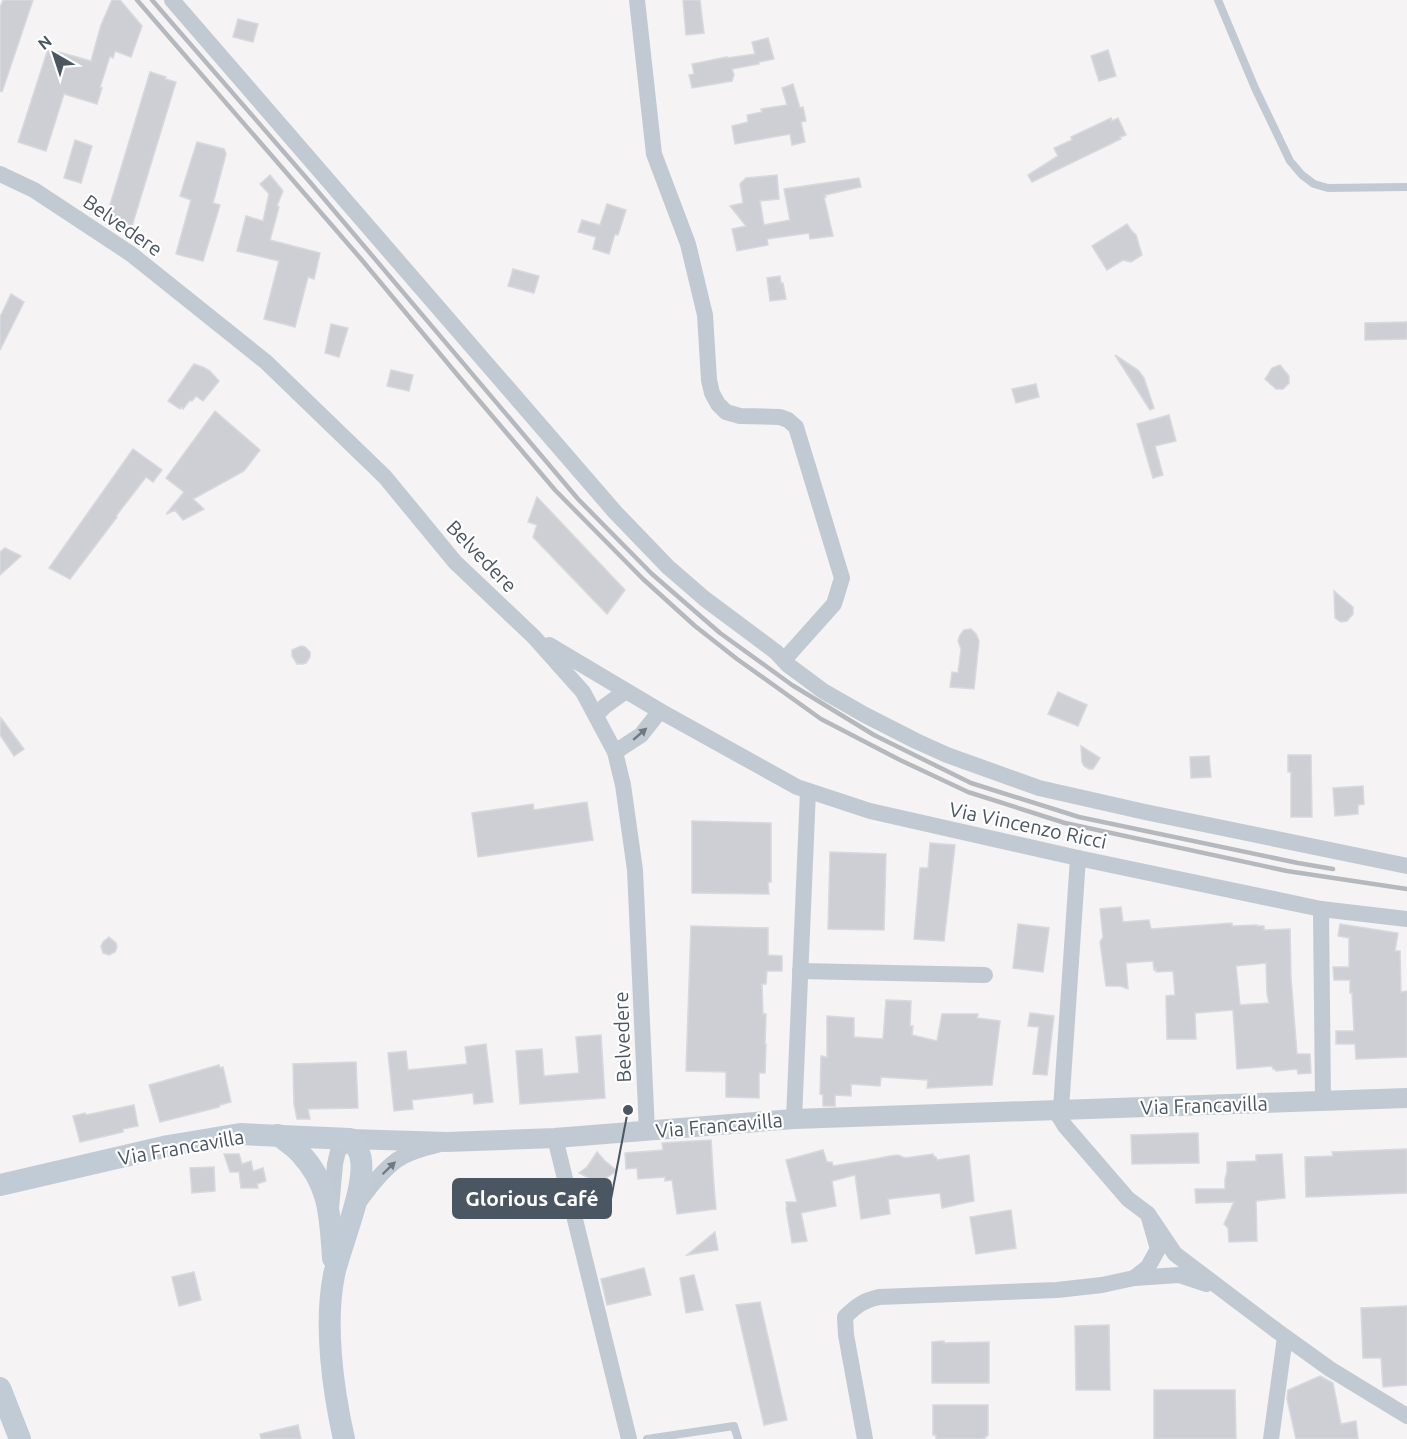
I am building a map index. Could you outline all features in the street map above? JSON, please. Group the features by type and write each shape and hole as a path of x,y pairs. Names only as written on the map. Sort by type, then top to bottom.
{"main road":[{"name":"Via Francavilla","path":"0,1185 168,1146 240,1134 350,1139"},
{"path":"278,1135 299,1152 314,1170 341,1214"},
{"path":"344,1439 331,1356 330,1306 341,1214 361,1182 362,1162 358,1150 350,1139"},
{"path":"0,1388 20,1439"}],"street":[{"path":"172,0 642,542 705,599 776,652 788,665 823,691 865,715 947,755 1039,788 1407,866"},
{"path":"637,0 654,154 688,244 705,315 709,380 712,393 726,412 740,416 780,417 796,427 842,578 834,604 784,660"},
{"name":"Belvedere","path":"0,174 34,190 131,254 266,362 385,477 455,562 534,637 583,692 615,752 623,785 635,870 647,1131"},
{"name":"Via Vincenzo Ricci","path":"534,637 660,711 808,791 870,811 1078,858 1321,909 1407,919"},
{"path":"596,715 626,691"},
{"path":"615,752 641,735 660,711"},
{"path":"794,1119 808,791"},
{"path":"1078,858 1058,1109 1065,1126 1128,1199 1148,1214 1175,1254 1330,1369 1407,1416"},
{"path":"1321,909 1323,1101"},
{"path":"800,971 985,975"},
{"name":"Via Francavilla","path":"350,1139 447,1142 555,1138 794,1119 1407,1098"},
{"path":"555,1138 629,1439"},
{"path":"341,1214 397,1160 417,1150 447,1142"},
{"path":"1134,1278 1148,1267 1158,1249 1148,1214"},
{"path":"865,1439 846,1335 845,1317 864,1301 879,1297 1058,1290 1102,1285 1134,1278 1179,1275 1220,1288"},
{"path":"1271,1439 1285,1337"}],"lane":[{"path":"1218,0 1290,161 1302,175 1314,184 1328,188 1407,187"},
{"path":"646,1439 734,1426 738,1439"}],"building":[{"path":"3,0 33,0 2,92 0,91 0,8"},
{"path":"112,0 120,0 142,26 131,57 115,51 113,58 110,56 97,104 64,94 46,151 18,142 48,49 91,61 101,25"},
{"path":"683,0 700,0 704,33 686,35"},
{"path":"238,19 258,24 253,42 233,37"},
{"path":"768,38 774,59 732,69 734,75 732,81 692,88 689,75 694,74 692,64 755,54 752,42"},
{"path":"1108,50 1116,76 1099,81 1091,56"},
{"path":"150,72 176,82 132,226 106,218"},
{"path":"793,84 800,108 803,107 806,121 801,122 805,142 792,145 790,134 735,144 732,126 748,122 747,115 762,112 761,109 787,105 782,88"},
{"path":"1111,118 1112,121 1118,118 1126,135 1032,182 1028,175 1058,156 1054,148 1072,140 1071,137"},
{"path":"75,140 92,146 81,183 64,178"},
{"path":"197,142 224,149 226,154 213,203 220,205 203,261 176,254 191,200 180,196"},
{"path":"270,175 283,191 277,206 279,207 270,240 320,253 314,279 308,277 295,327 264,319 279,261 237,251 246,216 263,221 269,194 260,184"},
{"path":"777,175 779,199 760,201 764,225 790,220 784,189 859,178 861,187 825,195 833,236 810,239 809,233 767,239 768,245 737,251 732,229 746,226 730,206 743,203 740,184 746,178"},
{"path":"607,204 626,210 609,254 593,249 596,237 578,232 582,220 600,225"},
{"path":"1127,224 1136,235 1142,255 1131,262 1123,260 1107,270 1092,246"},
{"path":"513,269 539,276 534,293 508,286"},
{"path":"780,276 786,299 770,301 767,278"},
{"path":"11,294 24,302 0,350 0,317"},
{"path":"1407,322 1407,339 1365,340 1365,323"},
{"path":"331,324 348,328 339,357 325,353"},
{"path":"1115,355 1138,370 1144,378 1154,408 1150,410"},
{"path":"194,364 210,371 219,381 203,401 196,396 183,409 181,407 180,409 168,401"},
{"path":"1280,365 1289,376 1289,383 1283,389 1276,389 1265,379 1272,368"},
{"path":"391,370 413,375 409,391 387,386"},
{"path":"1036,384 1039,397 1016,403 1012,389"},
{"path":"215,411 260,450 244,471 193,499 204,509 183,520 175,510 167,514 184,492 166,478"},
{"path":"1169,415 1176,441 1155,446 1163,475 1153,478 1137,424"},
{"path":"133,449 162,470 153,482 146,477 70,579 49,568"},
{"path":"537,497 625,590 607,614 533,537 537,525 528,522"},
{"path":"5,548 21,556 0,575 0,552"},
{"path":"1334,591 1353,607 1353,614 1347,621 1341,622 1335,618"},
{"path":"971,629 979,641 974,689 950,687 952,672 958,673 960,635 964,630"},
{"path":"301,646 310,652 310,657 306,663 297,664 292,656 292,650"},
{"path":"1058,692 1087,705 1078,726 1048,714"},
{"path":"1,718 24,749 14,756 0,735"},
{"path":"1081,746 1100,758 1093,769 1084,766"},
{"path":"1288,755 1311,755 1312,817 1291,817 1291,772 1288,772"},
{"path":"1209,756 1211,777 1191,778 1190,757"},
{"path":"1363,786 1364,804 1358,805 1358,814 1335,816 1333,788"},
{"path":"587,802 593,840 478,857 472,813 533,804 534,810"},
{"path":"692,821 771,823 769,894 692,893"},
{"path":"930,843 955,845 944,941 914,939 920,868 928,868"},
{"path":"830,852 886,854 884,930 828,929"},
{"path":"1121,907 1123,922 1149,920 1151,929 1232,923 1232,926 1264,926 1264,930 1290,929 1297,1054 1310,1054 1311,1073 1298,1074 1297,1069 1276,1071 1272,1066 1237,1069 1233,1010 1195,1013 1196,1039 1167,1039 1166,996 1175,995 1173,971 1156,972 1153,961 1126,963 1128,989 1120,986 1106,986 1100,942 1103,937 1100,909","holes":["1266,963 1269,1003 1240,1005 1236,966"]},
{"path":"1018,924 1049,928 1043,972 1013,968"},
{"path":"1340,924 1398,933 1395,951 1400,951 1401,992 1407,991 1407,1057 1356,1059 1355,1044 1336,1044 1336,1031 1354,1031 1350,980 1334,980 1333,967 1349,967 1349,938 1338,936"},
{"path":"691,926 768,928 768,955 782,956 782,971 767,971 766,984 762,984 763,1014 766,1014 766,1044 765,1073 759,1073 759,1098 726,1097 726,1072 686,1071"},
{"path":"109,937 117,947 115,952 109,955 103,953 101,946"},
{"path":"886,1000 911,1001 912,1035 937,1041 942,1014 978,1014 977,1018 1000,1021 992,1085 927,1088 928,1080 881,1077 880,1086 851,1084 851,1096 835,1095 835,1106 823,1106 823,1095 820,1094 821,1056 827,1057 827,1016 854,1018 854,1037 883,1039"},
{"path":"1030,1013 1054,1016 1047,1075 1033,1074 1039,1027 1028,1026"},
{"path":"601,1035 605,1098 520,1104 516,1051 542,1049 544,1076 579,1073 576,1037"},
{"path":"486,1044 493,1102 474,1104 473,1093 412,1100 413,1109 394,1111 388,1053 406,1051 408,1070 467,1064 465,1047"},
{"path":"356,1062 358,1108 308,1109 310,1119 297,1119 294,1104 293,1064"},
{"path":"219,1065 220,1068 223,1067 231,1102 160,1122 149,1085"},
{"path":"134,1105 138,1126 80,1142 73,1116"},
{"path":"1198,1133 1199,1163 1132,1164 1131,1135"},
{"path":"711,1140 716,1209 677,1214 672,1180 665,1181 665,1177 638,1179 637,1168 626,1169 625,1153 663,1150 662,1143"},
{"path":"1407,1149 1407,1193 1306,1197 1305,1157 1333,1156 1332,1152"},
{"path":"823,1150 827,1162 832,1162 833,1166 898,1155 905,1158 933,1154 937,1160 969,1155 974,1201 942,1208 940,1193 888,1199 890,1214 861,1219 855,1175 832,1181 836,1206 801,1213 807,1241 792,1243 786,1202 797,1202 786,1160"},
{"path":"597,1152 617,1171 600,1184 579,1173 587,1167"},
{"path":"224,1154 239,1154 242,1164 251,1161 253,1171 263,1168 266,1181 257,1184 258,1188 241,1188 239,1172 230,1172"},
{"path":"1282,1154 1285,1198 1256,1201 1257,1241 1229,1242 1228,1228 1224,1224 1234,1202 1196,1203 1195,1189 1225,1189 1227,1162 1256,1161 1256,1155"},
{"path":"214,1167 215,1191 192,1193 190,1168"},
{"path":"1011,1210 1016,1248 976,1254 970,1217"},
{"path":"715,1232 718,1250 687,1255"},
{"path":"644,1268 651,1295 607,1305 601,1279"},
{"path":"194,1272 201,1300 179,1306 172,1277"},
{"path":"694,1275 703,1310 686,1313 680,1278"},
{"path":"760,1302 787,1420 764,1425 736,1305"},
{"path":"1407,1306 1407,1385 1383,1387 1381,1358 1363,1358 1361,1308"},
{"path":"1109,1325 1110,1390 1076,1390 1075,1326"},
{"path":"944,1341 944,1343 989,1342 989,1383 932,1383 932,1342"},
{"path":"1320,1376 1333,1383 1341,1424 1356,1421 1358,1439 1296,1439 1287,1399 1288,1390"},
{"path":"1154,1390 1235,1390 1236,1439 1154,1439"},
{"path":"933,1405 988,1405 988,1435 982,1439 936,1439 936,1435 933,1435"},
{"path":"298,1425 301,1439 261,1439 260,1434"}],"railway":[{"path":"137,0 361,259 555,490 643,579 695,626 821,719 968,792 1065,823 1287,871 1407,889"},
{"path":"152,0 309,181 578,499 652,574 720,633 792,685 874,735 971,783 1079,817 1333,869"}],"place":[{"name":"Glorious Café","path":"628,1110"}]}
